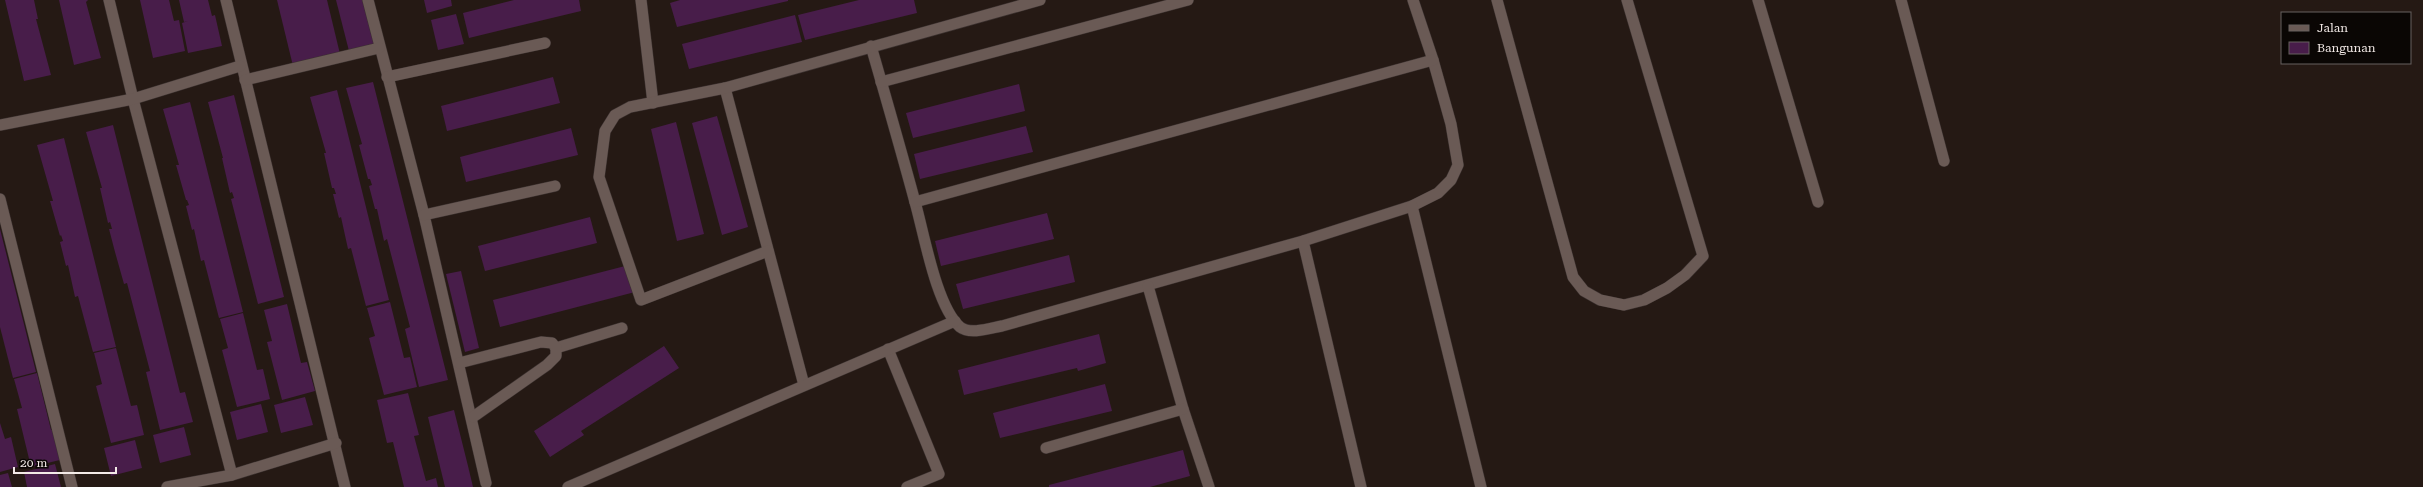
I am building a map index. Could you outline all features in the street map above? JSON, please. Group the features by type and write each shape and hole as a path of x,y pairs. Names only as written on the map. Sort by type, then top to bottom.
{"street":[{"path":"109,0 133,99 232,475"},
{"path":"226,0 240,66 245,80 336,443 345,487"},
{"path":"368,0 379,48 424,215 473,417 486,483"},
{"path":"641,0 653,103"},
{"path":"768,251 642,300 599,176 605,131 615,115 630,107 725,88 1040,0"},
{"path":"881,82 1188,0"},
{"path":"871,46 939,290 955,320 962,328 970,330 1002,326 1303,242 1412,206 1438,193 1451,180 1458,165 1451,124 1433,60 1413,0"},
{"path":"1497,0 1573,277 1584,291 1600,300 1624,305 1644,300 1667,288 1685,275 1702,256 1627,0"},
{"path":"1758,0 1818,202"},
{"path":"1901,0 1944,161"},
{"path":"387,77 545,43"},
{"path":"245,80 379,48"},
{"path":"915,202 1433,60"},
{"path":"0,125 133,99 240,66"},
{"path":"725,88 804,386"},
{"path":"424,215 555,186"},
{"path":"0,199 72,487"},
{"path":"1412,206 1481,487"},
{"path":"1303,242 1361,487"},
{"path":"1148,286 1183,409 1209,487"},
{"path":"568,487 955,320"},
{"path":"556,348 622,328"},
{"path":"459,363 541,342 552,343 556,348 556,356 547,365 473,417"},
{"path":"888,349 938,474 908,487"},
{"path":"1046,448 1183,409"},
{"path":"167,487 232,475 336,443"}],"building":[{"path":"5,0 34,0 38,19 36,19 51,75 24,81"},
{"path":"59,0 88,0 86,2 101,58 74,65"},
{"path":"140,0 169,0 174,21 179,20 185,51 153,58"},
{"path":"179,0 208,0 212,16 215,15 222,46 188,53 182,23 188,21 184,22"},
{"path":"277,0 327,0 340,54 293,66"},
{"path":"336,0 364,0 375,45 349,51"},
{"path":"424,0 451,0 452,6 427,13"},
{"path":"514,0 579,0 581,11 469,38 463,13"},
{"path":"680,0 788,1 677,27 670,3"},
{"path":"859,0 914,0 917,13 805,40 798,15"},
{"path":"456,14 464,44 438,50 431,20"},
{"path":"795,15 802,42 689,69 682,44"},
{"path":"553,77 560,103 447,131 441,106"},
{"path":"373,82 448,380 419,387 405,329 410,327 387,239 384,241 377,209 375,209 369,186 372,185 370,179 368,179 359,145 362,144 346,88"},
{"path":"1019,84 1025,111 913,138 906,113"},
{"path":"337,90 389,300 366,306 351,248 348,249 341,217 339,218 333,194 336,194 334,188 332,188 324,153 326,153 310,97"},
{"path":"234,95 284,297 258,304 231,199 234,198 232,192 230,193 223,158 208,102"},
{"path":"190,102 243,312 219,318 204,260 201,261 194,229 192,230 186,206 189,205 186,200 176,165 179,165 163,109"},
{"path":"717,116 748,227 722,235 692,123"},
{"path":"676,122 704,234 677,241 651,129"},
{"path":"113,125 180,393 185,392 193,422 160,430 146,372 150,371 127,283 124,284 115,252 109,229 112,229 110,222 108,223 100,188 102,188 86,132"},
{"path":"1026,126 1033,152 920,179 914,154"},
{"path":"571,128 578,155 466,182 460,157"},
{"path":"64,138 116,347 93,352 78,296 75,297 68,265 66,266 60,242 63,241 61,235 60,236 50,201 53,201 37,145"},
{"path":"1047,213 1054,239 941,266 935,241"},
{"path":"590,217 597,243 485,271 478,246"},
{"path":"0,229 36,372 13,378 0,327"},
{"path":"1069,255 1075,282 963,309 956,284"},
{"path":"629,265 635,292 500,327 493,300"},
{"path":"461,271 479,348 465,352 446,274"},
{"path":"390,302 404,358 410,357 417,387 384,395 369,338 375,336 367,308"},
{"path":"287,304 301,363 307,362 315,391 282,400 267,342 272,341 264,310"},
{"path":"243,313 257,370 263,369 270,399 237,407 222,350 228,348 220,319"},
{"path":"1099,334 1106,363 1078,371 1077,368 964,395 958,370"},
{"path":"664,346 679,368 581,431 584,435 550,457 534,431"},
{"path":"116,348 131,406 137,405 144,435 111,443 96,386 102,384 94,353"},
{"path":"37,373 51,430 57,429 64,459 31,467 17,409 22,408 14,379"},
{"path":"1105,384 1112,411 1000,438 993,413"},
{"path":"408,393 419,435 414,436 426,481 436,478 438,487 404,487 393,442 387,443 377,400"},
{"path":"305,397 313,425 281,433 274,405"},
{"path":"261,404 268,432 237,440 230,412"},
{"path":"454,410 473,487 445,487 428,417"},
{"path":"0,423 5,439 11,437 18,467 0,472"},
{"path":"184,427 191,455 160,463 153,435"},
{"path":"135,440 142,468 111,476 104,448"},
{"path":"1183,450 1190,476 1150,487 1049,487 1049,485"},
{"path":"55,464 61,487 27,487 24,472"},
{"path":"8,473 12,487 0,487 0,475"}]}
